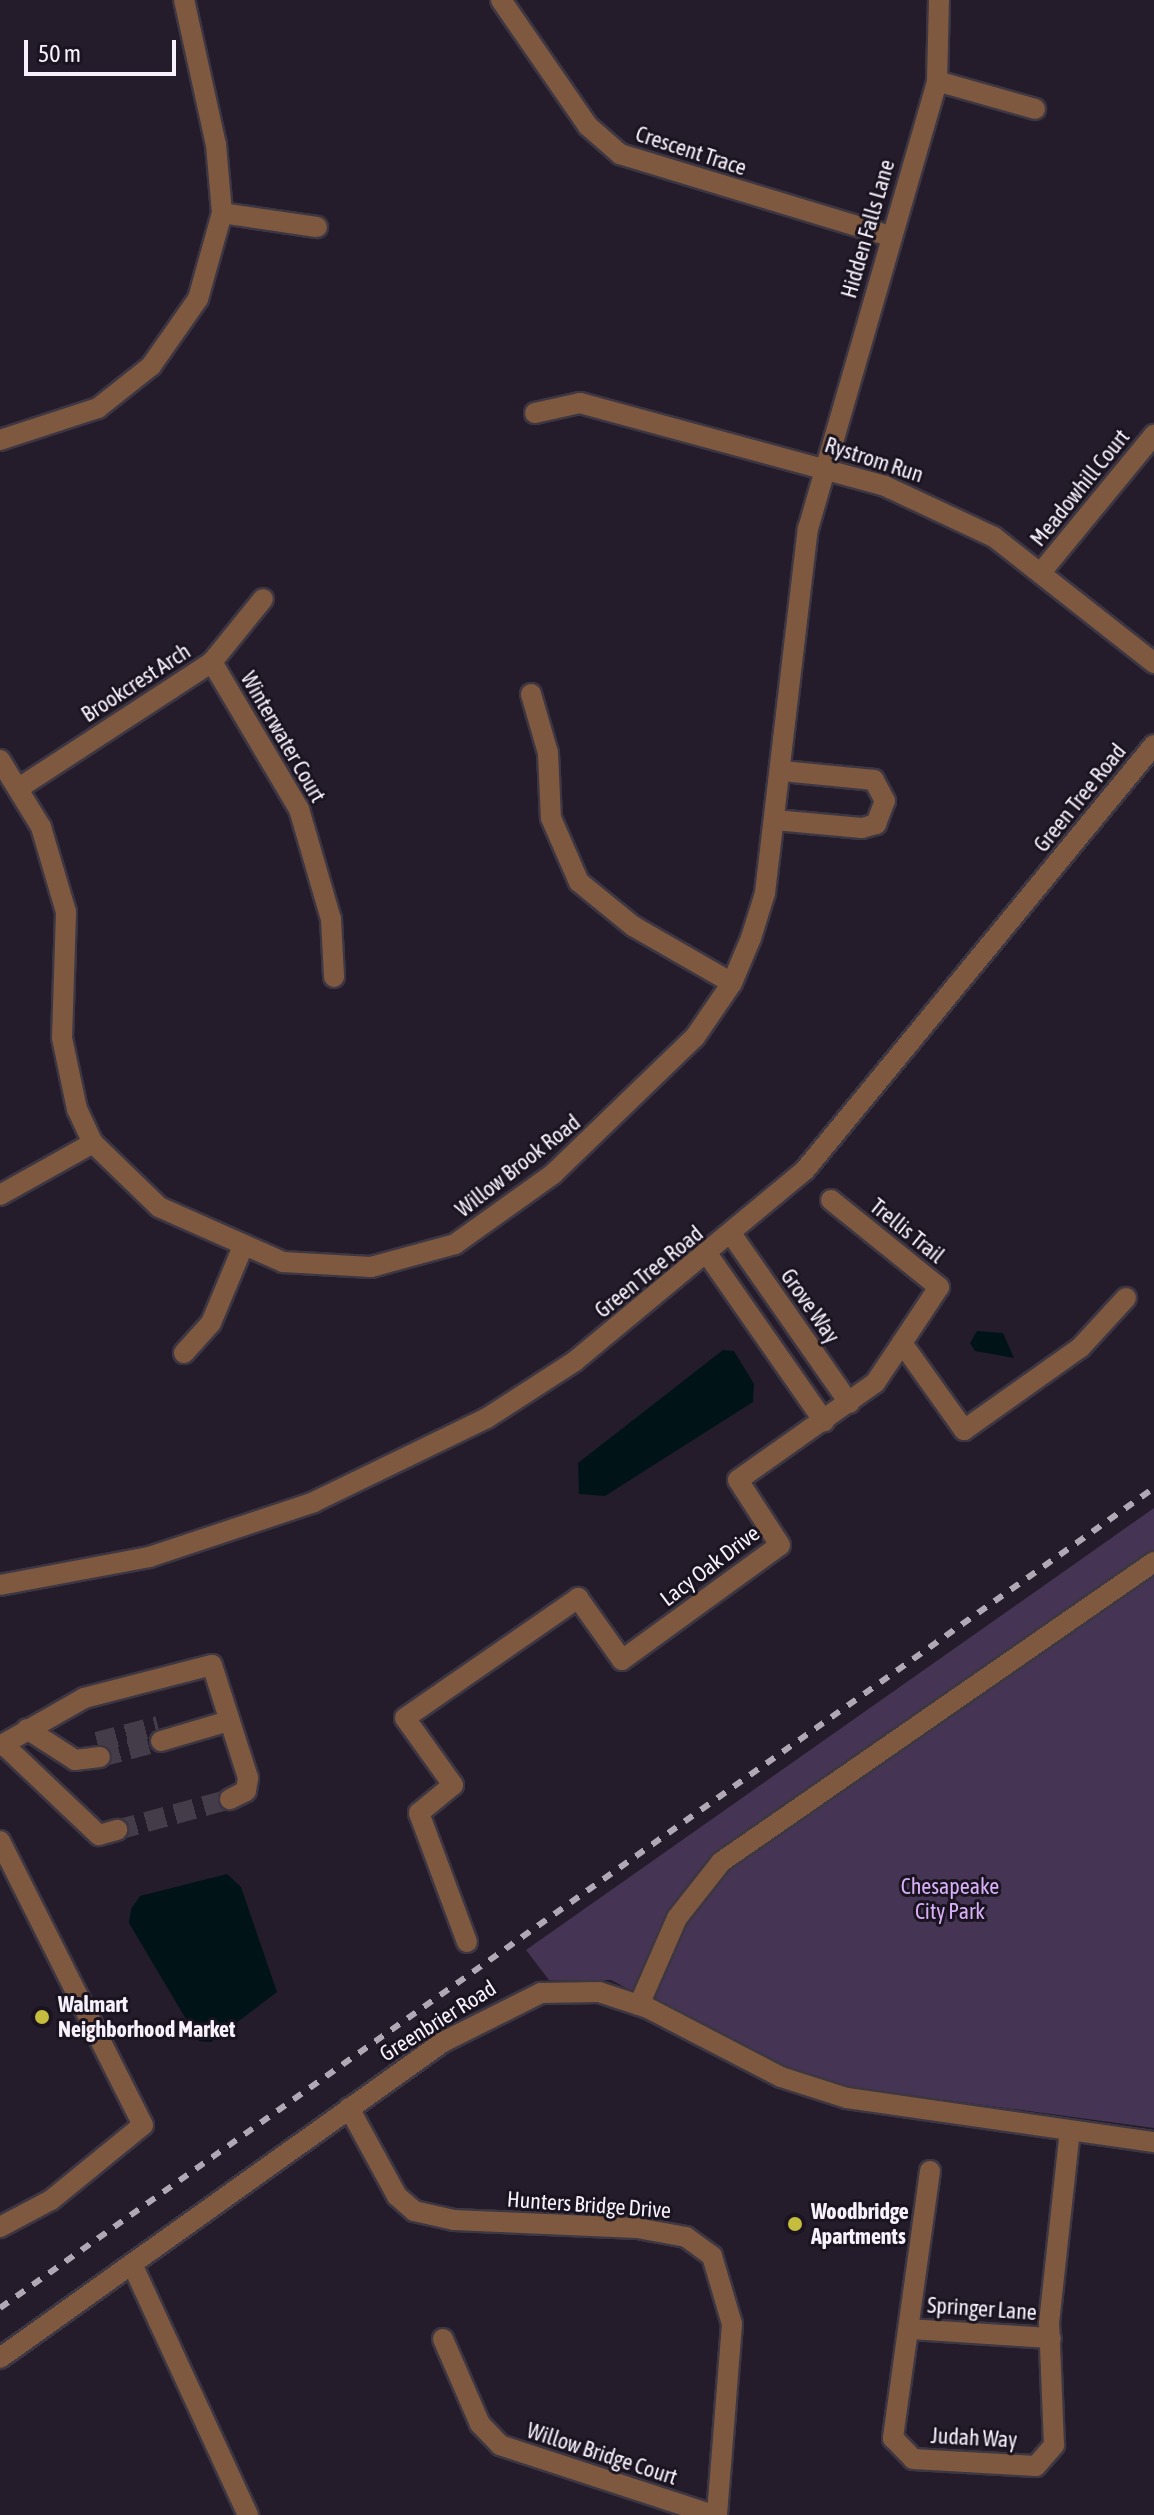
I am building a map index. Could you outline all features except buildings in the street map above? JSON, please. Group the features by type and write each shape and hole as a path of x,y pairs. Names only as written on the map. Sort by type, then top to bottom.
{"street":[{"path":"0,440 98,408 151,366 198,299 222,213 216,145 184,0"},
{"name":"Crescent Trace","path":"501,0 588,126 620,154 890,236"},
{"name":"Hidden Falls Lane","path":"827,469 890,236 937,81 939,0"},
{"path":"937,81 1035,109"},
{"path":"222,213 317,227"},
{"name":"Rystrom Run","path":"535,413 580,403 827,469 941,509 1043,570 1154,663"},
{"name":"Meadowhill Court","path":"1043,570 1154,435"},
{"name":"Willow Brook Road","path":"0,760 19,788 46,841 66,912 62,1038 77,1109 93,1143 159,1207 242,1249 327,1269 414,1259 455,1244 493,1222 617,1117 695,1037 732,983 765,893 782,771 798,592 827,469"},
{"name":"Brookcrest Arch","path":"19,788 212,662 263,599"},
{"name":"Winterwater Court","path":"212,662 299,809 331,919 334,977"},
{"path":"531,694 548,753 551,818 579,882 623,919 732,983"},
{"name":"Green Tree Road","path":"0,1585 149,1557 314,1502 437,1444 575,1361 708,1255 805,1170 1154,745"},
{"path":"775,820 862,828 876,824 885,801 874,780 782,771"},
{"path":"0,1195 93,1143"},
{"name":"Trellis Trail","path":"831,1200 939,1287 902,1343"},
{"name":"Grove Way","path":"732,1235 849,1403"},
{"path":"184,1353 211,1323 242,1249"},
{"path":"708,1255 824,1421"},
{"path":"902,1343 964,1430 1080,1348 1126,1298"},
{"name":"Lacy Oak Drive","path":"467,1942 419,1813 453,1785 405,1718 578,1598 622,1660 780,1545 738,1480 875,1383 902,1343"},
{"path":"639,2005 677,1918 721,1862 1154,1562"},
{"path":"117,1830 99,1835 2,1746 84,1698 212,1665 248,1778 246,1791 230,1799"},
{"path":"161,1740 229,1721"},
{"path":"27,1729 97,1757"},
{"path":"0,1841 143,2125 51,2200 0,2227"},
{"name":"Greenbrier Road","path":"0,2358 349,2108 513,2002 587,1990 639,2005 781,2077 847,2098 1154,2142"},
{"name":"Hunters Bridge Drive","path":"349,2108 397,2196 414,2211 454,2220 637,2228 686,2237 712,2256 732,2324 715,2515"},
{"name":"Judah Way","path":"930,2171 893,2438 913,2459 1036,2466 1050,2457 1057,2404 1051,2338 1070,2131"},
{"path":"132,2264 248,2515"},
{"name":"Springer Lane","path":"910,2329 1051,2338"},
{"name":"Willow Bridge Court","path":"443,2339 480,2424 500,2445 715,2515"}],"green space":[{"name":"Chesapeake City Park","path":"1154,1508 1154,2128 843,2086 763,2058 611,1980 549,1980 526,1950"}],"shaded area":[{"path":"977,1331 1003,1333 1014,1358 975,1351 970,1343"},
{"path":"723,1350 734,1351 754,1384 753,1402 605,1496 579,1494 578,1463"},
{"path":"227,1874 241,1887 277,1992 211,2042 199,2041 129,1923 131,1909 140,1896"}],"tunnel":[{"path":"97,1742 158,1726"},
{"path":"100,1757 161,1741"},
{"path":"117,1830 230,1799"}],"railway":[{"path":"0,2308 1154,1488"}],"place":[{"name":"Walmart Neighborhood Market","path":"42,2017"},
{"name":"Woodbridge Apartments","path":"795,2224"}]}
